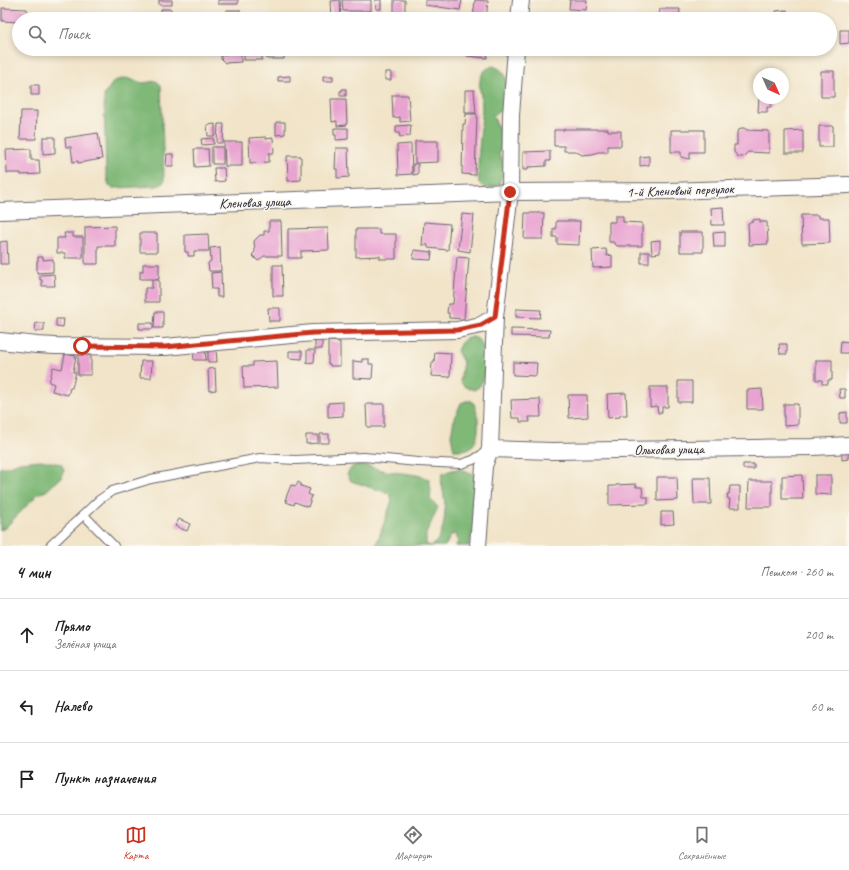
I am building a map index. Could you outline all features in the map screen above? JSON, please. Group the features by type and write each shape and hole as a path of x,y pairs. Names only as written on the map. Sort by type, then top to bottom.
{"street":[{"path":"520,12 521,0"},
{"path":"478,546 484,466 490,449 495,317 510,192 511,115 515,56"},
{"name":"1-й Кленовый переулок","path":"510,192 661,191 849,185"},
{"name":"Кленовая улица","path":"0,211 510,192"},
{"path":"0,341 49,346 165,347 313,333 457,330 481,325 495,317"},
{"name":"Ольховая улица","path":"490,449 552,451 813,447 849,445"}],"lane":[{"path":"50,546 98,500 112,491 151,479 260,458 295,460 364,457 461,464 473,460 490,449"},
{"path":"84,515 114,546"}],"green space":[{"path":"493,66 500,69 504,73 507,83 503,107 493,116 502,140 499,154 503,162 503,173 499,184 494,187 484,188 479,183 478,173 482,106 480,81 484,72"},
{"path":"126,78 143,83 156,81 161,85 164,181 162,184 157,186 113,188 109,186 106,173 104,95 114,81"},
{"path":"473,337 482,344 486,358 483,379 480,386 474,390 465,387 460,382 463,362 457,351 462,341"},
{"path":"472,401 478,417 476,441 469,448 464,450 454,450 451,435 454,420 461,403"},
{"path":"41,460 61,464 64,470 62,477 46,491 38,494 5,528 0,530 0,467 7,467 20,462"},
{"path":"364,465 385,471 417,475 429,479 431,491 430,499 438,507 426,534 426,544 431,546 376,546 392,500 390,494 351,481 347,474 353,466"},
{"path":"460,469 477,476 477,487 472,503 475,522 469,546 456,546 458,541 456,534 451,535 445,546 431,546 436,542 444,524 445,506 441,482 442,474"}],"building":[{"path":"159,0 172,0 172,5 159,5"},
{"path":"218,0 238,0 238,4 218,4"},
{"path":"340,0 341,12 332,12 331,1"},
{"path":"342,0 371,0 371,11 343,11"},
{"path":"375,0 381,0 381,9 376,9"},
{"path":"394,0 405,0 405,12 394,12"},
{"path":"425,0 462,0 460,10 425,5"},
{"path":"475,0 488,1 487,12 474,12"},
{"path":"570,0 587,0 586,10 569,9"},
{"path":"2,8 27,9 27,12 12,12 12,22 2,21"},
{"path":"161,9 171,9 171,12 161,12"},
{"path":"660,9 680,9 680,12 660,12"},
{"path":"227,10 240,10 240,12 227,12"},
{"path":"787,10 787,12 776,12"},
{"path":"840,30 849,30 849,43 840,44"},
{"path":"221,56 241,56 241,62 225,63 221,59"},
{"path":"244,56 262,56 262,60 244,60"},
{"path":"267,56 284,56 284,59 267,59"},
{"path":"467,56 487,56 487,58"},
{"path":"821,71 834,71 834,97 821,97"},
{"path":"385,72 391,72 391,80 385,80"},
{"path":"290,76 290,81 278,81 278,77"},
{"path":"323,76 333,76 333,81 323,81"},
{"path":"31,85 39,85 39,95 31,95"},
{"path":"342,89 346,89 346,96 340,96 340,91 342,91"},
{"path":"465,90 474,90 476,113 465,113"},
{"path":"392,95 408,95 410,121 400,122 400,117 393,118"},
{"path":"331,99 346,99 347,125 337,126 337,121 332,122"},
{"path":"759,104 771,104 771,107 767,107 767,112 758,112"},
{"path":"21,111 37,111 36,139 20,139"},
{"path":"466,114 477,114 475,175 462,174 463,124 465,124"},
{"path":"276,122 285,122 285,134 276,135"},
{"path":"215,124 215,136 208,136 207,125"},
{"path":"218,124 224,124 223,143 217,143"},
{"path":"411,125 410,136 400,137 399,133 396,133 396,126"},
{"path":"819,126 833,126 833,147 819,147"},
{"path":"334,128 348,128 348,139 336,140"},
{"path":"741,128 747,130 769,131 769,153 748,152 743,157 738,157 734,152 734,145 737,145 737,132"},
{"path":"608,129 608,131 621,131 621,146 608,146 608,152 582,155 575,151 564,151 564,146 554,146 554,130"},
{"path":"671,130 704,130 704,152 690,152 690,159 681,157 681,152 671,152"},
{"path":"803,130 803,153 785,153 785,131"},
{"path":"98,133 102,159 78,163 78,161 73,162 71,147 66,147 65,138"},
{"path":"43,137 55,137 55,153 43,154"},
{"path":"266,137 266,139 273,138 274,153 269,153 269,162 250,163 249,138"},
{"path":"213,138 214,144 202,145 201,139"},
{"path":"415,141 438,141 438,162 415,163"},
{"path":"224,142 242,142 242,166 225,166"},
{"path":"411,144 412,174 398,175 397,145"},
{"path":"212,147 223,147 223,164 212,164"},
{"path":"336,148 348,148 349,177 337,178 337,169 335,169"},
{"path":"31,149 31,160 39,160 40,174 21,175 21,173 7,173 6,150"},
{"path":"194,149 208,149 209,166 195,167"},
{"path":"550,151 550,161 546,161 546,166 528,167 528,170 523,170 523,152"},
{"path":"167,154 173,154 173,166 166,166"},
{"path":"287,156 301,156 301,180 288,181"},
{"path":"649,156 649,165 640,166 640,157"},
{"path":"413,164 418,164 418,174 413,175"},
{"path":"214,168 224,168 225,181 215,182"},
{"path":"723,207 724,225 712,225 711,208"},
{"path":"525,213 544,213 543,239 524,239"},
{"path":"462,214 474,215 470,252 458,250"},
{"path":"801,215 818,215 818,218 829,218 830,243 802,244"},
{"path":"615,216 623,216 623,222 642,223 642,246 617,246 613,242 609,242 609,222 615,222"},
{"path":"760,219 760,222 767,222 768,244 749,245 748,223 753,222 753,220"},
{"path":"269,221 281,221 282,256 264,256 258,261 252,255 255,252 254,241 260,235 264,235 264,231 269,231"},
{"path":"556,221 580,221 579,245 557,244 557,237 553,237 553,229 556,229"},
{"path":"424,222 450,224 448,250 428,248 428,245 422,245"},
{"path":"115,226 115,246 98,246 98,264 85,264 85,227"},
{"path":"328,228 329,250 301,251 301,258 288,258 288,229"},
{"path":"356,229 379,229 379,234 396,234 396,259 380,259 380,256 356,257"},
{"path":"680,232 703,232 703,252 680,252"},
{"path":"725,232 725,247 714,247 713,233"},
{"path":"64,233 73,233 73,237 83,237 83,258 65,258 65,253 57,253 57,238 65,238"},
{"path":"140,233 157,233 157,252 140,252"},
{"path":"208,234 209,251 194,251 194,256 188,256 188,252 185,252 185,235"},
{"path":"660,240 660,253 652,254 651,241"},
{"path":"7,241 8,264 0,264 0,242"},
{"path":"220,247 221,271 209,271 208,263 211,261 210,248"},
{"path":"606,249 607,256 612,255 612,267 593,268 592,250"},
{"path":"414,250 432,252 431,260 413,259"},
{"path":"641,252 649,252 649,263 641,263"},
{"path":"38,257 43,257 43,260 53,259 53,272 37,273"},
{"path":"457,257 469,258 464,319 449,318 449,313 447,313 448,304 453,304"},
{"path":"143,264 159,264 159,279 140,279 140,271 143,271"},
{"path":"273,265 282,265 283,296 273,296"},
{"path":"221,272 222,297 217,297 217,289 212,289 211,273"},
{"path":"54,274 55,286 42,286 40,275"},
{"path":"152,280 159,280 159,302 145,302 145,288 152,288"},
{"path":"268,308 280,308 280,321 269,321"},
{"path":"516,309 541,310 540,318 516,317"},
{"path":"155,312 163,312 163,328 154,328"},
{"path":"56,319 64,319 63,327 56,326"},
{"path":"36,323 44,323 44,331 35,331"},
{"path":"139,323 153,323 153,329 139,329"},
{"path":"511,329 550,330 549,337 511,336"},
{"path":"315,340 322,340 322,349 315,349"},
{"path":"328,341 340,342 340,366 330,366 330,364 328,364"},
{"path":"841,341 849,342 849,353 840,353"},
{"path":"779,344 787,344 787,354 780,354"},
{"path":"208,349 216,349 217,362 208,362"},
{"path":"307,350 315,350 314,362 307,363"},
{"path":"193,351 205,351 206,360 194,360"},
{"path":"289,351 302,351 302,359 289,358"},
{"path":"435,352 451,353 450,377 431,376 432,362 434,362"},
{"path":"65,354 76,356 73,372 76,372 72,388 70,388 68,395 52,391 54,384 49,382 53,367 62,369"},
{"path":"78,355 91,355 91,375 78,375"},
{"path":"362,359 369,359 369,364 373,364 372,379 353,378 353,361 362,362"},
{"path":"816,360 832,360 832,380 828,380 828,384 822,384 822,380 816,380"},
{"path":"141,361 152,361 151,378 140,378"},
{"path":"277,361 278,387 244,388 243,366 253,366 253,362"},
{"path":"513,362 537,363 536,376 513,375"},
{"path":"215,368 216,390 209,391 208,369"},
{"path":"678,381 692,381 692,402 678,402"},
{"path":"650,387 668,387 668,407 662,407 661,413 658,413 657,406 650,407"},
{"path":"762,389 763,409 747,409 747,390"},
{"path":"839,389 845,389 845,398 840,398"},
{"path":"626,393 627,415 608,418 607,394"},
{"path":"568,395 587,395 588,417 569,418"},
{"path":"540,399 541,417 529,417 530,422 520,422 520,418 512,418 511,400"},
{"path":"343,402 343,416 328,417 328,403"},
{"path":"366,404 384,404 384,427 367,427"},
{"path":"784,404 798,404 798,425 784,426"},
{"path":"847,412 847,423 840,423 840,413"},
{"path":"320,434 329,434 329,443 320,443"},
{"path":"306,435 318,435 318,443 306,444"},
{"path":"842,453 849,453 849,459 842,460"},
{"path":"743,464 754,464 754,469 743,469"},
{"path":"802,475 803,499 782,499 782,476"},
{"path":"815,475 831,475 831,495 815,494"},
{"path":"657,477 677,477 678,500 657,501"},
{"path":"693,478 710,478 711,504 694,504"},
{"path":"749,481 772,481 772,507 748,507"},
{"path":"298,482 301,486 310,489 308,494 312,496 308,507 295,502 294,505 286,502 287,500 285,500 291,485 296,486"},
{"path":"636,484 636,487 642,487 643,497 648,497 648,504 609,505 609,486"},
{"path":"730,486 740,486 740,508 729,508 730,499 728,499 727,494 729,494"},
{"path":"661,512 673,512 674,524 661,525"},
{"path":"179,519 190,524 187,531 175,526"}],"route":[{"path":"82,346 165,347 313,333 397,330 457,330 481,325 495,317 510,192"}]}
